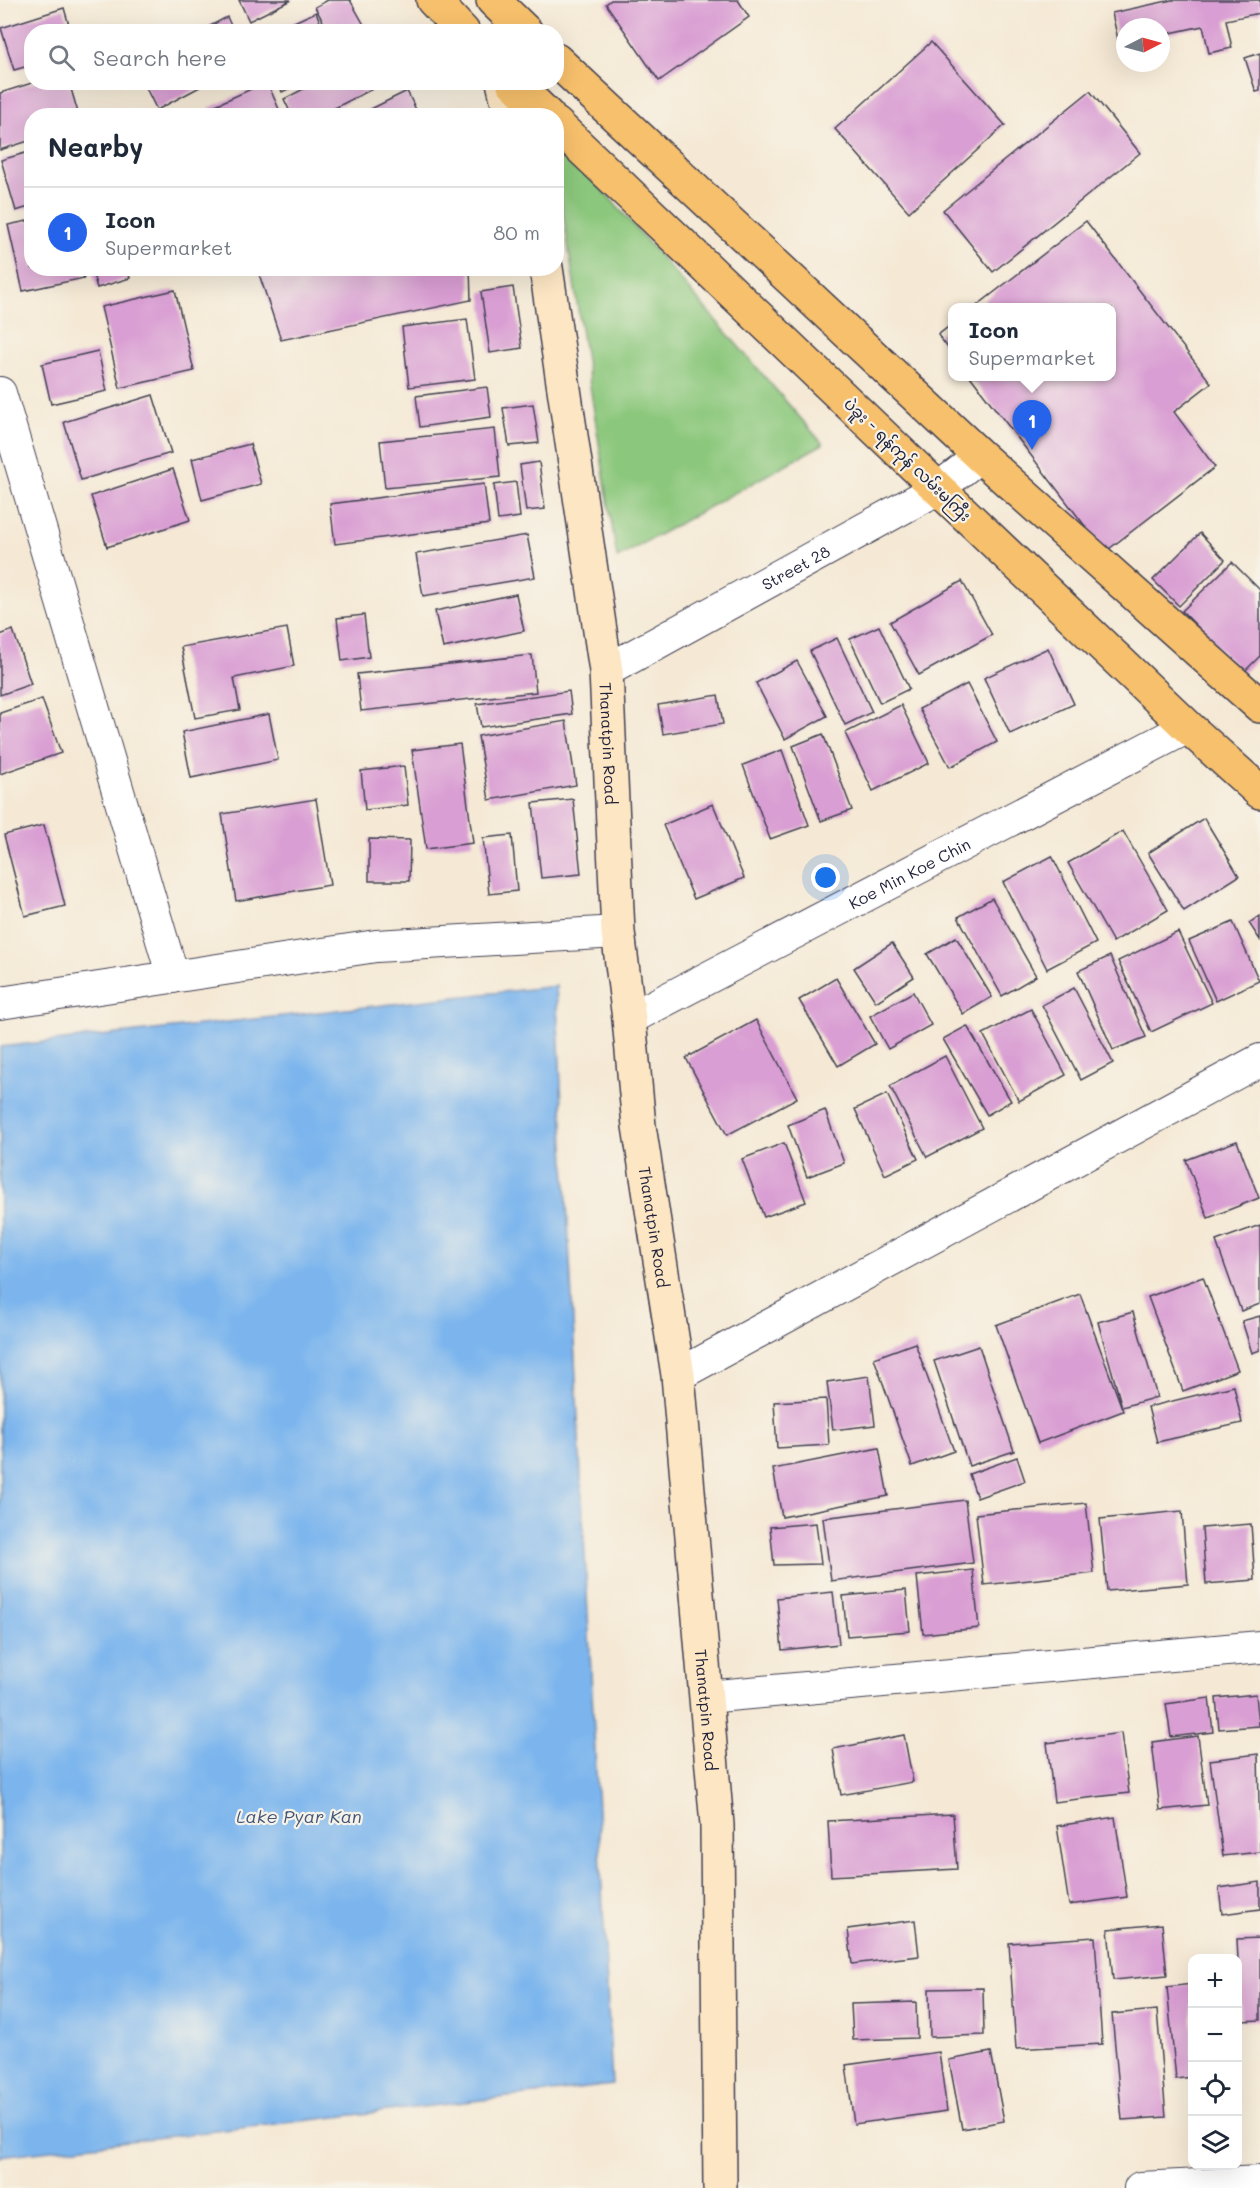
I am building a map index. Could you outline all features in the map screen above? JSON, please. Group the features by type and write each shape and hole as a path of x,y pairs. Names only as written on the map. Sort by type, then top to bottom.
{"highway":[{"path":"433,0 456,24"},
{"path":"493,0 518,24"},
{"path":"564,67 980,456 1260,706"},
{"path":"521,90 540,108"},
{"name":"ပဲခူး - ရန်ကုန် လမ်းမကြီး","path":"564,132 1188,727 1260,792"}],"main road":[{"path":"505,90 509,108"},
{"name":"Thanatpin Road","path":"547,276 606,671 618,932 639,1126 678,1376 717,1825 720,2188"}],"street":[{"path":"0,393 173,977"},
{"name":"Street 28","path":"606,671 939,488 980,456"},
{"name":"Koe Min Koe Chin","path":"629,1018 1188,727"},
{"path":"0,1003 376,946 618,932"},
{"path":"678,1376 1260,1060"},
{"path":"706,1697 1260,1647"},
{"path":"1140,2188 1260,2182"}],"green space":[{"path":"564,145 823,444 617,558 564,220"}],"water":[{"name":"Lake Pyar Kan","path":"556,986 612,2085 0,2156 0,1047"}],"building":[{"path":"239,0 291,0 249,21"},
{"path":"328,0 350,0 364,24 325,24 315,7"},
{"path":"611,0 738,0 749,17 659,81 606,4"},
{"path":"1172,0 1260,0 1260,13 1226,20 1232,48 1209,53 1203,26 1170,33 1170,18 1116,18 1116,31 1112,13"},
{"path":"64,8 69,24 24,24 24,67 14,70 1,28"},
{"path":"316,12 321,24 290,24"},
{"path":"227,17 230,24 214,24"},
{"path":"931,42 1005,125 909,212 835,129"},
{"path":"1260,53 1260,91 1256,92 1245,58"},
{"path":"24,85 24,90 71,90 77,108 24,108 24,142 0,150 0,93"},
{"path":"147,90 194,90 161,108 156,108"},
{"path":"249,90 271,90 278,108 209,108"},
{"path":"301,90 370,90 335,108 288,108 284,99"},
{"path":"407,91 415,108 373,108"},
{"path":"1090,91 1140,153 993,272 943,210"},
{"path":"24,153 24,208 16,211 1,160"},
{"path":"1086,221 1211,383 1174,412 1215,467 1105,552 974,381 1116,381 1116,303 980,303"},
{"path":"24,222 24,276 83,276 84,278 23,291 8,225"},
{"path":"93,276 129,276 130,278 97,288"},
{"path":"260,276 470,276 471,300 281,340"},
{"path":"513,287 522,348 490,353 481,292"},
{"path":"175,290 194,371 120,388 101,307"},
{"path":"467,319 475,379 409,387 402,327"},
{"path":"948,327 948,348 938,335"},
{"path":"98,351 107,391 51,404 42,364"},
{"path":"487,387 491,417 420,427 416,396"},
{"path":"153,395 171,453 81,480 64,422"},
{"path":"533,404 539,443 509,446 503,408"},
{"path":"495,429 500,477 385,488 380,441"},
{"path":"250,444 261,484 202,500 192,459"},
{"path":"539,462 545,509 526,511 520,465"},
{"path":"173,469 190,520 107,547 91,496"},
{"path":"516,482 520,517 498,520 494,485"},
{"path":"484,484 489,524 335,544 330,504"},
{"path":"1200,533 1225,560 1179,606 1153,580"},
{"path":"527,535 535,577 423,596 416,554"},
{"path":"1232,562 1260,590 1260,656 1243,673 1182,611"},
{"path":"962,581 992,635 919,675 890,622"},
{"path":"516,594 524,631 443,648 435,611"},
{"path":"364,615 369,657 342,661 337,618"},
{"path":"879,626 909,689 880,703 850,639"},
{"path":"287,628 294,666 234,678 240,710 195,718 181,647"},
{"path":"13,630 31,684 0,695 0,635"},
{"path":"837,638 872,712 845,725 810,651"},
{"path":"1048,648 1074,704 1010,734 984,678"},
{"path":"532,655 536,692 361,711 357,674"},
{"path":"797,661 827,716 785,739 756,683"},
{"path":"967,684 997,742 950,767 919,709"},
{"path":"569,691 572,714 481,727 477,704"},
{"path":"718,695 723,724 663,734 658,705"},
{"path":"42,699 61,753 0,774 0,713"},
{"path":"901,705 929,763 873,791 845,733"},
{"path":"269,714 278,760 191,778 182,732"},
{"path":"566,721 576,785 489,800 478,736"},
{"path":"823,734 852,810 821,821 793,746"},
{"path":"460,744 473,843 426,849 412,750"},
{"path":"782,750 809,825 770,839 743,765"},
{"path":"404,766 408,805 365,810 361,771"},
{"path":"316,799 330,885 236,901 222,814"},
{"path":"573,799 581,874 541,878 533,803"},
{"path":"713,804 744,878 694,899 663,825"},
{"path":"1204,818 1239,876 1184,911 1148,853"},
{"path":"44,825 65,906 25,916 4,835"},
{"path":"1123,831 1168,910 1113,942 1068,863"},
{"path":"512,835 517,891 489,894 483,838"},
{"path":"369,839 410,840 409,881 369,881"},
{"path":"1052,856 1096,943 1047,969 1003,882"},
{"path":"992,898 1036,976 1002,996 958,917"},
{"path":"1260,916 1260,940 1249,923"},
{"path":"1233,922 1259,981 1216,1001 1189,941"},
{"path":"1178,932 1212,1003 1151,1032 1118,961"},
{"path":"956,937 992,997 963,1014 927,954"},
{"path":"892,943 914,977 876,1002 854,968"},
{"path":"1110,956 1146,1037 1113,1050 1078,971"},
{"path":"836,978 875,1044 838,1066 799,1000"},
{"path":"1074,988 1113,1063 1081,1080 1042,1005"},
{"path":"913,992 931,1025 888,1049 870,1016"},
{"path":"1031,1009 1066,1075 1019,1101 983,1034"},
{"path":"756,1020 797,1098 727,1135 686,1058"},
{"path":"967,1026 1011,1101 987,1115 943,1039"},
{"path":"945,1056 982,1128 927,1157 890,1086"},
{"path":"887,1094 918,1159 885,1175 855,1109"},
{"path":"825,1110 844,1163 807,1177 788,1125"},
{"path":"1237,1141 1259,1198 1208,1218 1186,1160"},
{"path":"784,1143 806,1202 764,1217 742,1159"},
{"path":"1260,1225 1260,1304 1241,1311 1216,1241"},
{"path":"1203,1277 1238,1370 1183,1391 1148,1297"},
{"path":"1080,1294 1123,1411 1038,1443 996,1325"},
{"path":"1133,1312 1157,1397 1122,1407 1098,1322"},
{"path":"1260,1316 1260,1350 1252,1353 1242,1321"},
{"path":"915,1343 954,1451 912,1466 874,1358"},
{"path":"979,1346 1014,1451 969,1466 934,1361"},
{"path":"869,1376 875,1425 833,1430 827,1382"},
{"path":"1234,1386 1242,1423 1157,1442 1148,1407"},
{"path":"826,1399 829,1445 777,1448 774,1402"},
{"path":"879,1448 888,1496 782,1517 773,1469"},
{"path":"1017,1457 1025,1481 977,1498 969,1474"},
{"path":"965,1500 973,1563 831,1581 823,1518"},
{"path":"1086,1503 1094,1573 984,1585 976,1514"},
{"path":"1182,1511 1188,1584 1107,1591 1100,1519"},
{"path":"816,1523 821,1564 774,1565 770,1527"},
{"path":"1251,1524 1255,1580 1206,1584 1202,1528"},
{"path":"973,1570 979,1628 923,1634 917,1576"},
{"path":"906,1590 910,1631 847,1636 843,1596"},
{"path":"833,1592 839,1644 782,1650 777,1598"},
{"path":"1256,1694 1259,1726 1219,1729 1216,1698"},
{"path":"1209,1698 1213,1732 1171,1737 1166,1704"},
{"path":"1121,1733 1129,1793 1054,1802 1047,1743"},
{"path":"904,1735 913,1782 841,1795 833,1749"},
{"path":"1198,1736 1207,1805 1160,1810 1152,1742"},
{"path":"1258,1754 1260,1852 1223,1856 1210,1760"},
{"path":"953,1814 957,1869 831,1876 828,1821"},
{"path":"1115,1817 1127,1897 1069,1905 1057,1826"},
{"path":"1260,1882 1260,1909 1222,1914 1219,1888"},
{"path":"915,1920 919,1956 852,1964 848,1929"},
{"path":"1162,1924 1167,1975 1113,1980 1108,1929"},
{"path":"1095,1937 1102,2044 1016,2049 1009,1943"},
{"path":"1260,1938 1260,2020 1242,2021 1242,1954 1238,1954 1237,1939"},
{"path":"1188,1984 1188,2078 1176,2079 1167,1987"},
{"path":"983,1988 984,2035 930,2037 929,1989"},
{"path":"916,2002 917,2038 853,2040 851,2004"},
{"path":"1157,2010 1166,2117 1122,2120 1112,2014"},
{"path":"939,2052 947,2111 854,2124 846,2065"},
{"path":"991,2052 1004,2121 962,2129 949,2060"}],"place":[{"name":"Icon","path":"1032,450"}]}
